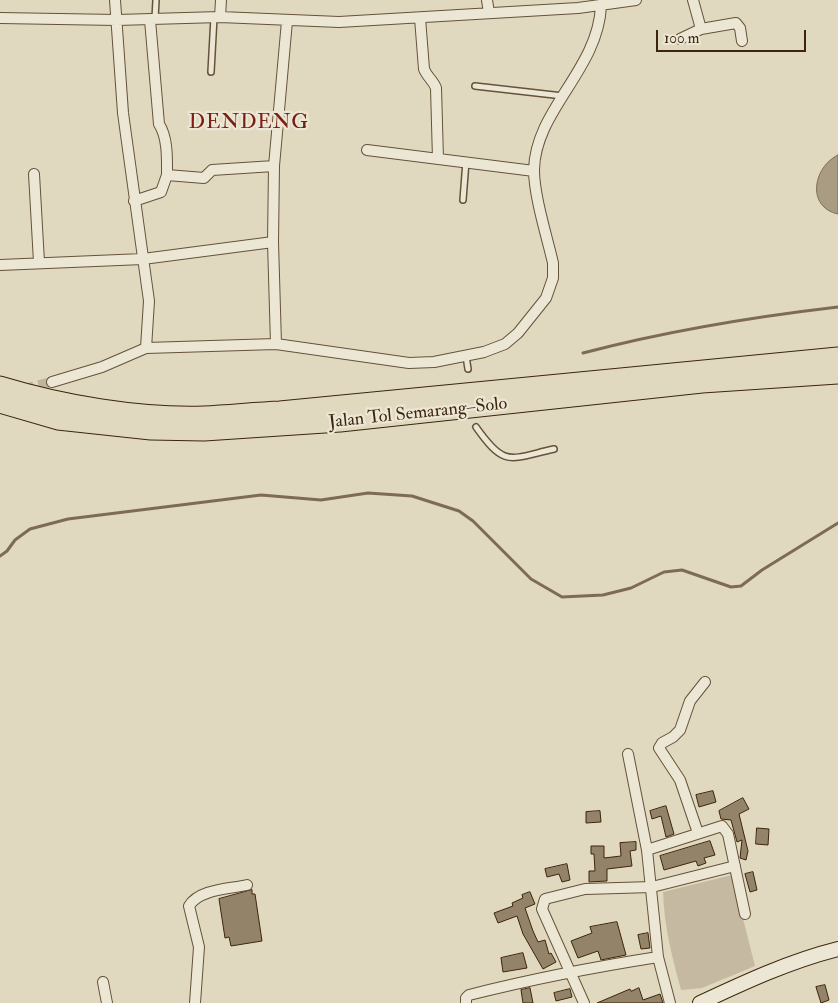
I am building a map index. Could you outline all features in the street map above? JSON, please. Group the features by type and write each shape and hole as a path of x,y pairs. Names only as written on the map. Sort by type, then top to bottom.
{"highway":[{"name":"Jalan Tol Semarang–Solo","path":"0,386 30,395 88,407 202,416 280,411 838,357"},
{"name":"Jalan Tol Semarang–Solo","path":"0,403 58,420 151,430 204,431 340,422 702,383 838,374"}],"street":[{"path":"115,0 123,113 149,301 146,348"},
{"path":"217,17 221,0"},
{"path":"487,0 489,13"},
{"path":"0,18 153,20 217,17 325,22 489,13 560,4 601,6 636,0"},
{"path":"693,0 700,29"},
{"path":"52,382 102,367 146,348 276,344 410,363 434,362 466,356 505,344 518,333 546,298 553,278 553,263 534,171 540,141 563,96 582,68 592,46 600,25 601,6"},
{"path":"420,18 424,69 427,75 432,78 436,88 438,159"},
{"path":"134,201 161,192 167,175 165,142 163,130 159,124 153,20"},
{"path":"276,344 273,242 274,166 287,21"},
{"path":"680,39 700,29 736,24 740,28 742,41"},
{"path":"367,150 534,171"},
{"path":"167,175 204,178 212,170 274,166"},
{"path":"34,174 39,262"},
{"path":"0,265 143,259 273,242"},
{"path":"698,833 680,780 659,748 662,743 673,737 680,730 690,701 705,682"},
{"path":"628,754 647,850 658,957 670,1003"},
{"path":"647,850 722,826 726,829 745,914"},
{"path":"584,1003 568,972 542,909 545,899 585,889 652,887 735,866"},
{"path":"195,1003 199,948 189,906 192,900 206,894 247,885"},
{"path":"700,1003 760,976 812,956 838,949"},
{"path":"466,1003 466,998 469,995 568,972 658,957"},
{"path":"103,982 107,1003"}],"lane":[{"path":"153,20 156,0"},
{"path":"211,72 217,17"},
{"path":"475,86 563,96"},
{"path":"463,200 466,161"},
{"path":"466,356 468,369"},
{"path":"476,427 498,455 506,458 554,449"}],"shaded area":[{"path":"838,155 838,214 828,210 821,204 817,195 817,186 823,168"},
{"path":"732,875 755,966 702,988 681,990 667,929 663,892"}],"building":[{"path":"713,791 716,802 699,807 696,795"},
{"path":"743,798 749,809 739,814 748,851 746,860 740,858 742,840 737,842 731,820 721,819 719,811"},
{"path":"666,806 674,834 666,837 661,816 652,819 650,811"},
{"path":"600,811 601,822 586,823 586,812"},
{"path":"757,828 769,829 768,845 756,844"},
{"path":"710,841 715,855 704,858 706,863 698,866 696,861 664,870 660,856"},
{"path":"636,842 636,850 630,851 632,866 607,869 607,881 589,882 589,871 595,871 594,854 591,854 591,846 604,846 604,858 621,856 620,843"},
{"path":"567,864 570,880 562,882 559,874 547,877 545,869"},
{"path":"753,872 757,890 750,892 745,874"},
{"path":"252,890 252,894 255,894 262,941 231,946 229,937 225,938 219,899"},
{"path":"530,892 535,904 525,908 533,931 538,942 545,940 549,954 551,953 556,962 543,969 523,934 517,916 498,923 494,913 513,906 512,903 523,898 522,895"},
{"path":"617,922 626,955 601,960 598,951 578,958 571,941 592,933 590,927"},
{"path":"648,933 650,948 641,949 638,935"},
{"path":"523,953 527,968 503,972 501,958"},
{"path":"825,985 829,1000 821,1003 816,987"},
{"path":"530,988 533,1003 523,1003 521,990"},
{"path":"639,988 643,1000 660,994 663,1003 597,1003 630,989 631,991"},
{"path":"570,989 572,997 556,1001 554,993"}],"waterway":[{"path":"583,353 646,338 710,326 838,307"},
{"path":"0,556 7,551 15,540 30,529 68,519 261,495 321,500 368,493 412,496 459,511 473,521 531,579 562,597 603,595 631,588 664,572 682,570 731,587 741,586 762,570 838,523"}],"tunnel":[{"path":"24,389 52,382"}],"district":[{"name":"DENDENG","path":"249,124"}]}
